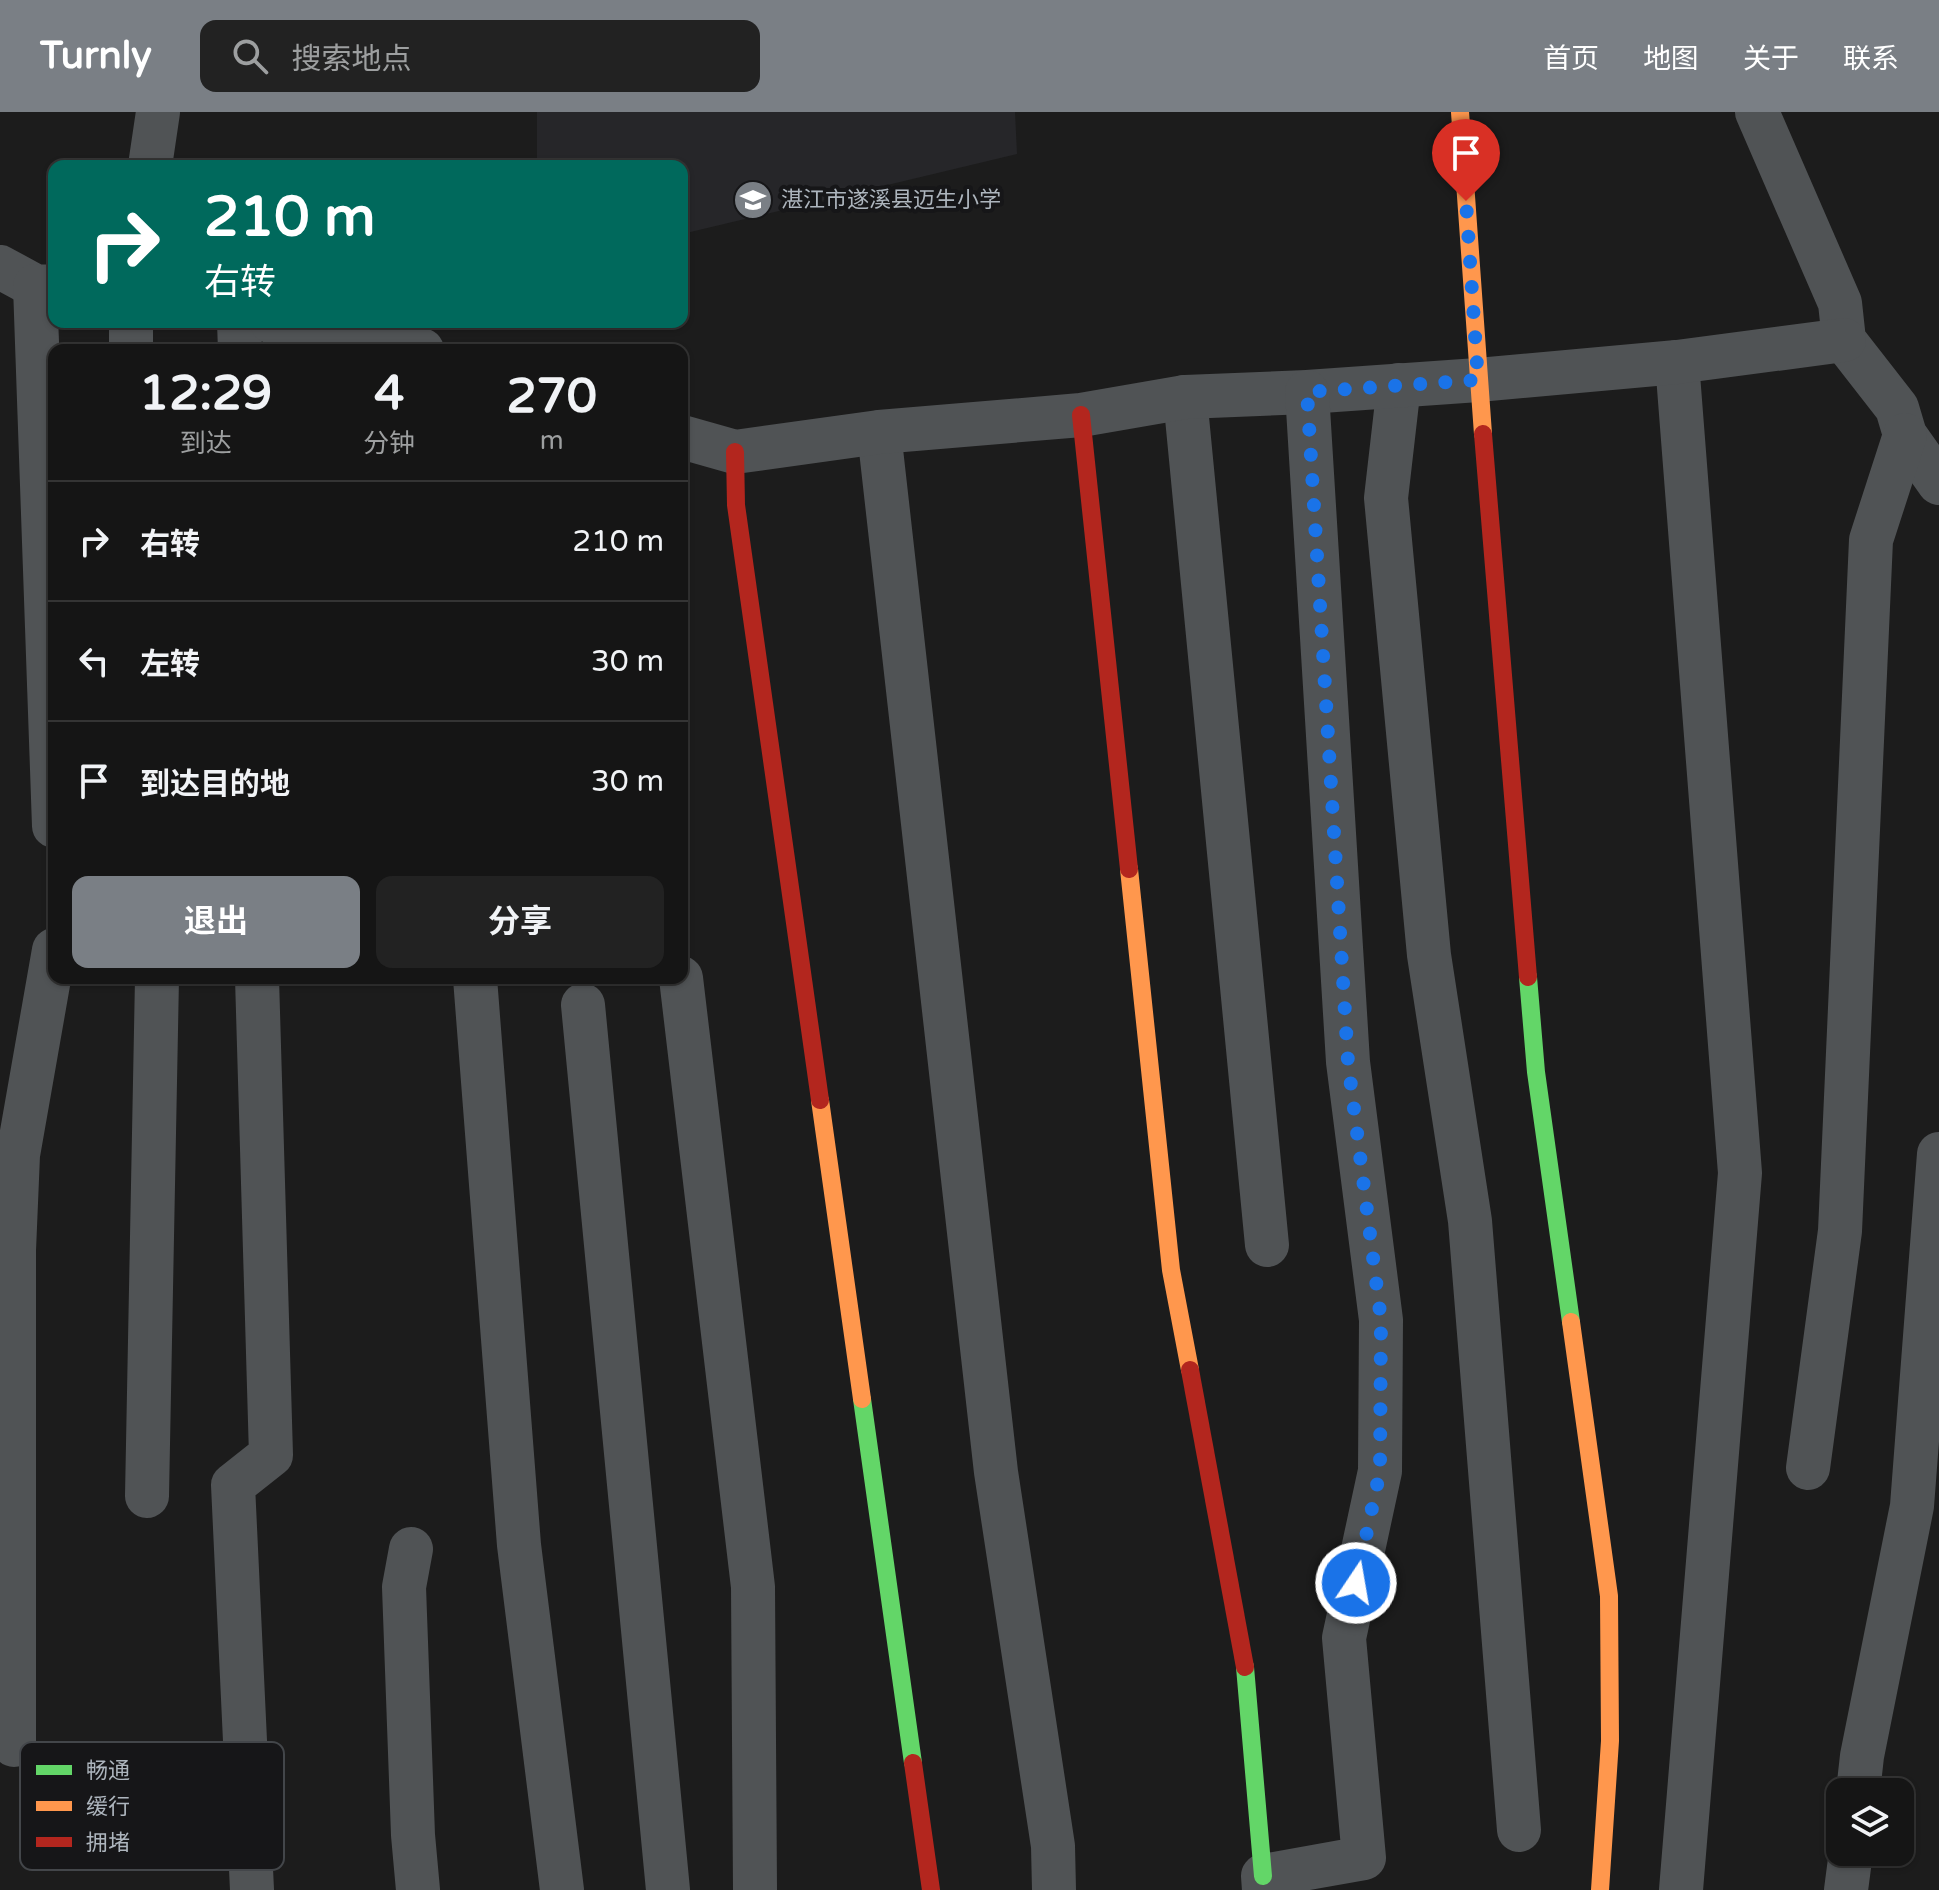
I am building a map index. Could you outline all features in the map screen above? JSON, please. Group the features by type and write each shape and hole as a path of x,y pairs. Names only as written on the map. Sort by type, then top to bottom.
{"street":[{"path":"151,160 158,112"},
{"path":"1460,112 1478,380 1536,1072 1609,1596 1610,1741 1600,1890"},
{"path":"1757,112 1840,303 1844,340 1897,408 1905,435 1939,483"},
{"path":"30,280 48,690"},
{"path":"292,328 338,342 385,344"},
{"path":"688,439 735,452 879,432 1081,415 1185,397 1478,380 1677,362 1844,340"},
{"path":"1677,362 1740,1173 1681,1890"},
{"path":"1399,385 1386,498 1429,955 1470,1221 1519,1830"},
{"path":"1081,415 1171,1270 1245,1664 1264,1883 1364,1858 1344,1638 1380,1471 1381,1320 1348,1062 1307,392"},
{"path":"1185,397 1267,1245"},
{"path":"879,432 996,1472 1053,1846 1054,1890"},
{"path":"1808,1468 1840,1231 1871,540 1905,435"},
{"path":"735,452 736,505 931,1890"},
{"path":"14,1745 14,1250 18,1155 48,984"},
{"path":"147,1496 157,984"},
{"path":"245,1742 233,1485 271,1455 257,984"},
{"path":"475,984 519,1545 562,1890"},
{"path":"682,984 753,1587 755,1890"},
{"path":"583,1005 668,1890"},
{"path":"1860,1778 1912,1506 1939,1154"},
{"path":"411,1549 404,1587 413,1835 418,1890"},
{"path":"1846,1890 1849,1866"},
{"path":"251,1870 252,1890"}],"shaded area":[{"name":"湛江市遂溪县迈生小学","path":"537,112 1015,112 1017,154 688,233 688,160 537,160"}],"traffic: fast":[{"path":"1528,977 1536,1072 1571,1322"},
{"path":"862,1399 913,1763"},
{"path":"1245,1667 1263,1876"}],"traffic: slow":[{"path":"1460,112 1483,434"},
{"path":"1129,869 1171,1270 1190,1370"},
{"path":"820,1100 862,1399"},
{"path":"1571,1322 1609,1596 1610,1741 1600,1890"}],"traffic: jam":[{"path":"1081,415 1129,869"},
{"path":"1483,434 1528,977"},
{"path":"735,452 736,505 820,1100"},
{"path":"1190,1370 1245,1667"},
{"path":"913,1763 931,1890"}],"place":[{"name":"湛江市遂溪县迈生小学","path":"753,200"}],"route":[{"path":"1356,1583 1380,1471 1381,1320 1348,1062 1307,392 1478,380 1466,201"}]}
